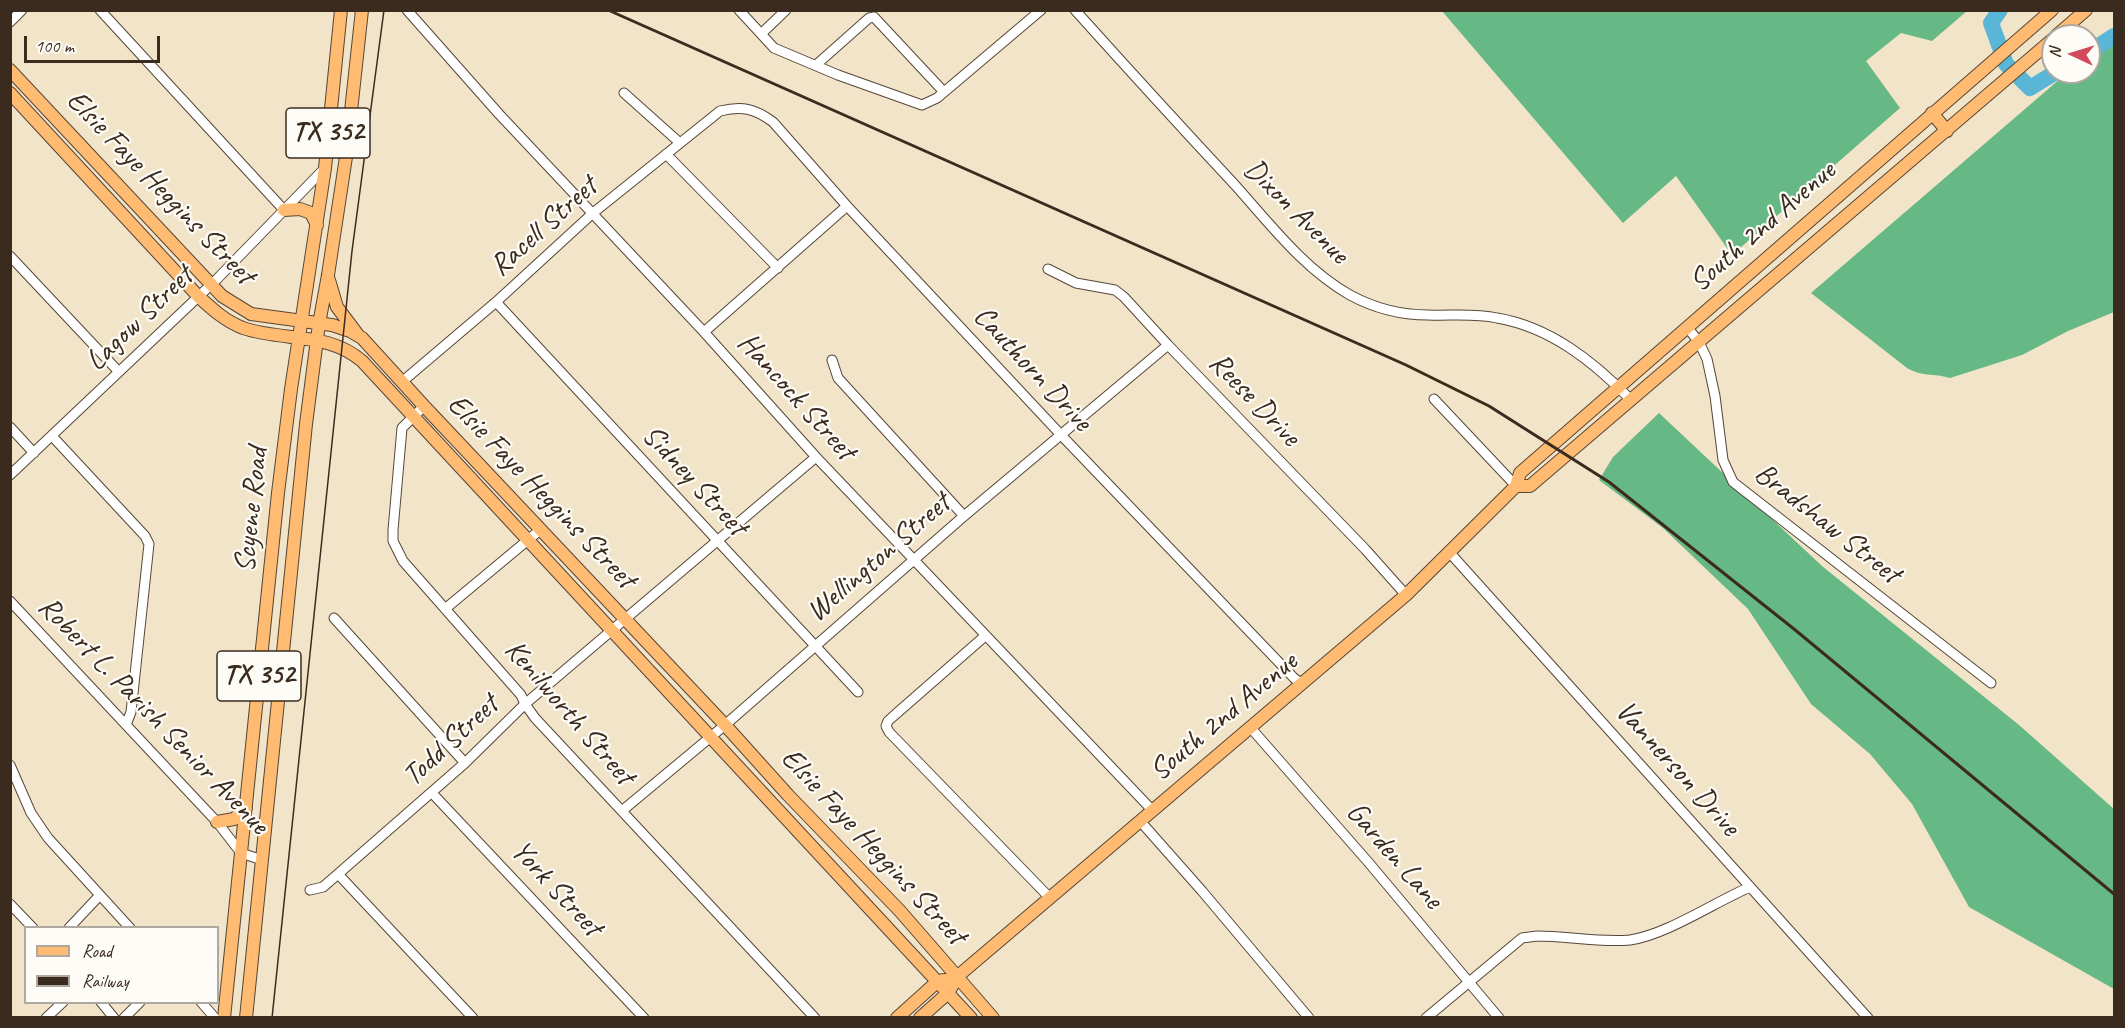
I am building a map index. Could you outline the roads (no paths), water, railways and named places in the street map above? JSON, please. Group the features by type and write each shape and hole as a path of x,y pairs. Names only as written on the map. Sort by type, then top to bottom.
{"main road":[{"name":"Scyene Road","path":"224,1017 222,991 241,853 291,389 325,168 341,10"},
{"name":"Scyene Road","path":"246,1017 306,424 319,324 346,157 362,10"},
{"name":"South 2nd Avenue","path":"920,1017 948,993 958,976 1406,595 1516,486 1520,473 2052,10"},
{"name":"South 2nd Avenue","path":"2070,24 2086,10"},
{"name":"South 2nd Avenue","path":"1516,486 1530,486 2041,49"},
{"name":"Elsie Faye Heggins Street","path":"10,70 222,296 251,314 344,329 359,336 540,530 626,618 788,795 900,911 993,1017"},
{"name":"Elsie Faye Heggins Street","path":"10,93 216,313 245,328 317,340 342,347 355,356 414,416 711,735 970,1017"},
{"path":"1932,113 1947,131"},
{"path":"284,210 311,213 317,225"},
{"path":"328,275 337,307 359,336"},
{"path":"271,566 279,569 288,599"},
{"path":"217,822 234,819 246,808"},
{"path":"887,925 900,911"},
{"name":"South 2nd Avenue","path":"897,1017 938,981 958,976"}],"street":[{"path":"10,21 22,10"},
{"path":"100,10 284,210"},
{"name":"Hancock Street","path":"407,10 816,457 1153,811"},
{"path":"739,10 774,48 922,105 929,103 944,92 1041,10"},
{"path":"761,34 786,10"},
{"name":"Dixon Avenue","path":"1075,10 1283,238 1328,281 1372,305 1398,312 1496,317 1528,326 1556,339 1586,358 1630,399"},
{"path":"816,65 869,18 874,17 944,92"},
{"path":"624,93 680,143"},
{"name":"Cauthorn Drive","path":"720,111 735,107 748,109 763,114 773,122 847,206 1062,436 1302,684"},
{"name":"Racell Street","path":"403,381 496,302 593,213 720,111"},
{"path":"666,154 778,268"},
{"name":"Lagow Street","path":"10,475 211,284 325,168"},
{"path":"704,332 847,206"},
{"path":"10,256 119,372"},
{"name":"Reese Drive","path":"1048,269 1076,283 1115,290 1124,297 1365,549 1406,595"},
{"name":"Sidney Street","path":"496,302 858,692"},
{"name":"Bradshaw Street","path":"1687,327 1699,342 1707,359 1715,396 1723,460 1733,482 1991,683"},
{"name":"Wellington Street","path":"623,810 725,725 964,516 1168,345"},
{"path":"832,360 838,378 964,516"},
{"path":"1434,399 1516,486"},
{"name":"Kenilworth Street","path":"424,406 402,428 393,541 403,561 521,695 536,718 815,1017"},
{"path":"10,427 34,453"},
{"path":"52,436 145,536 149,544 131,712 126,724"},
{"name":"Todd Street","path":"310,890 323,887 465,764 525,704 816,457"},
{"path":"445,609 540,530"},
{"name":"Vannerson Drive","path":"1450,553 1868,1017"},
{"name":"Robert L. Parish Senior Avenue","path":"10,601 217,822 241,853 262,860"},
{"path":"334,618 465,764"},
{"path":"985,636 888,721 886,726 889,732 1049,897"},
{"name":"Garden Lane","path":"1250,727 1499,1017"},
{"path":"10,765 31,813 48,838 129,926"},
{"name":"York Street","path":"432,793 644,1017"},
{"path":"1141,822 1309,1017"},
{"path":"338,874 473,1017"},
{"path":"1426,1017 1522,938 1549,936 1630,940 1667,928 1750,887"},
{"path":"70,926 100,895"},
{"path":"10,904 32,926"},
{"path":"46,1017 61,1004"},
{"path":"103,1004 114,1017"},
{"path":"124,1017 138,1004"},
{"path":"203,1004 215,1017"}],"waterway":[{"path":"2000,10 1991,23 2006,64 2030,88 2041,81"},
{"path":"2101,44 2114,36"}],"tram line":[{"path":"272,1018 352,251 384,10"}],"railway":[{"path":"608,10 1406,365 1489,406 1609,482 1794,629 2114,894"}]}
